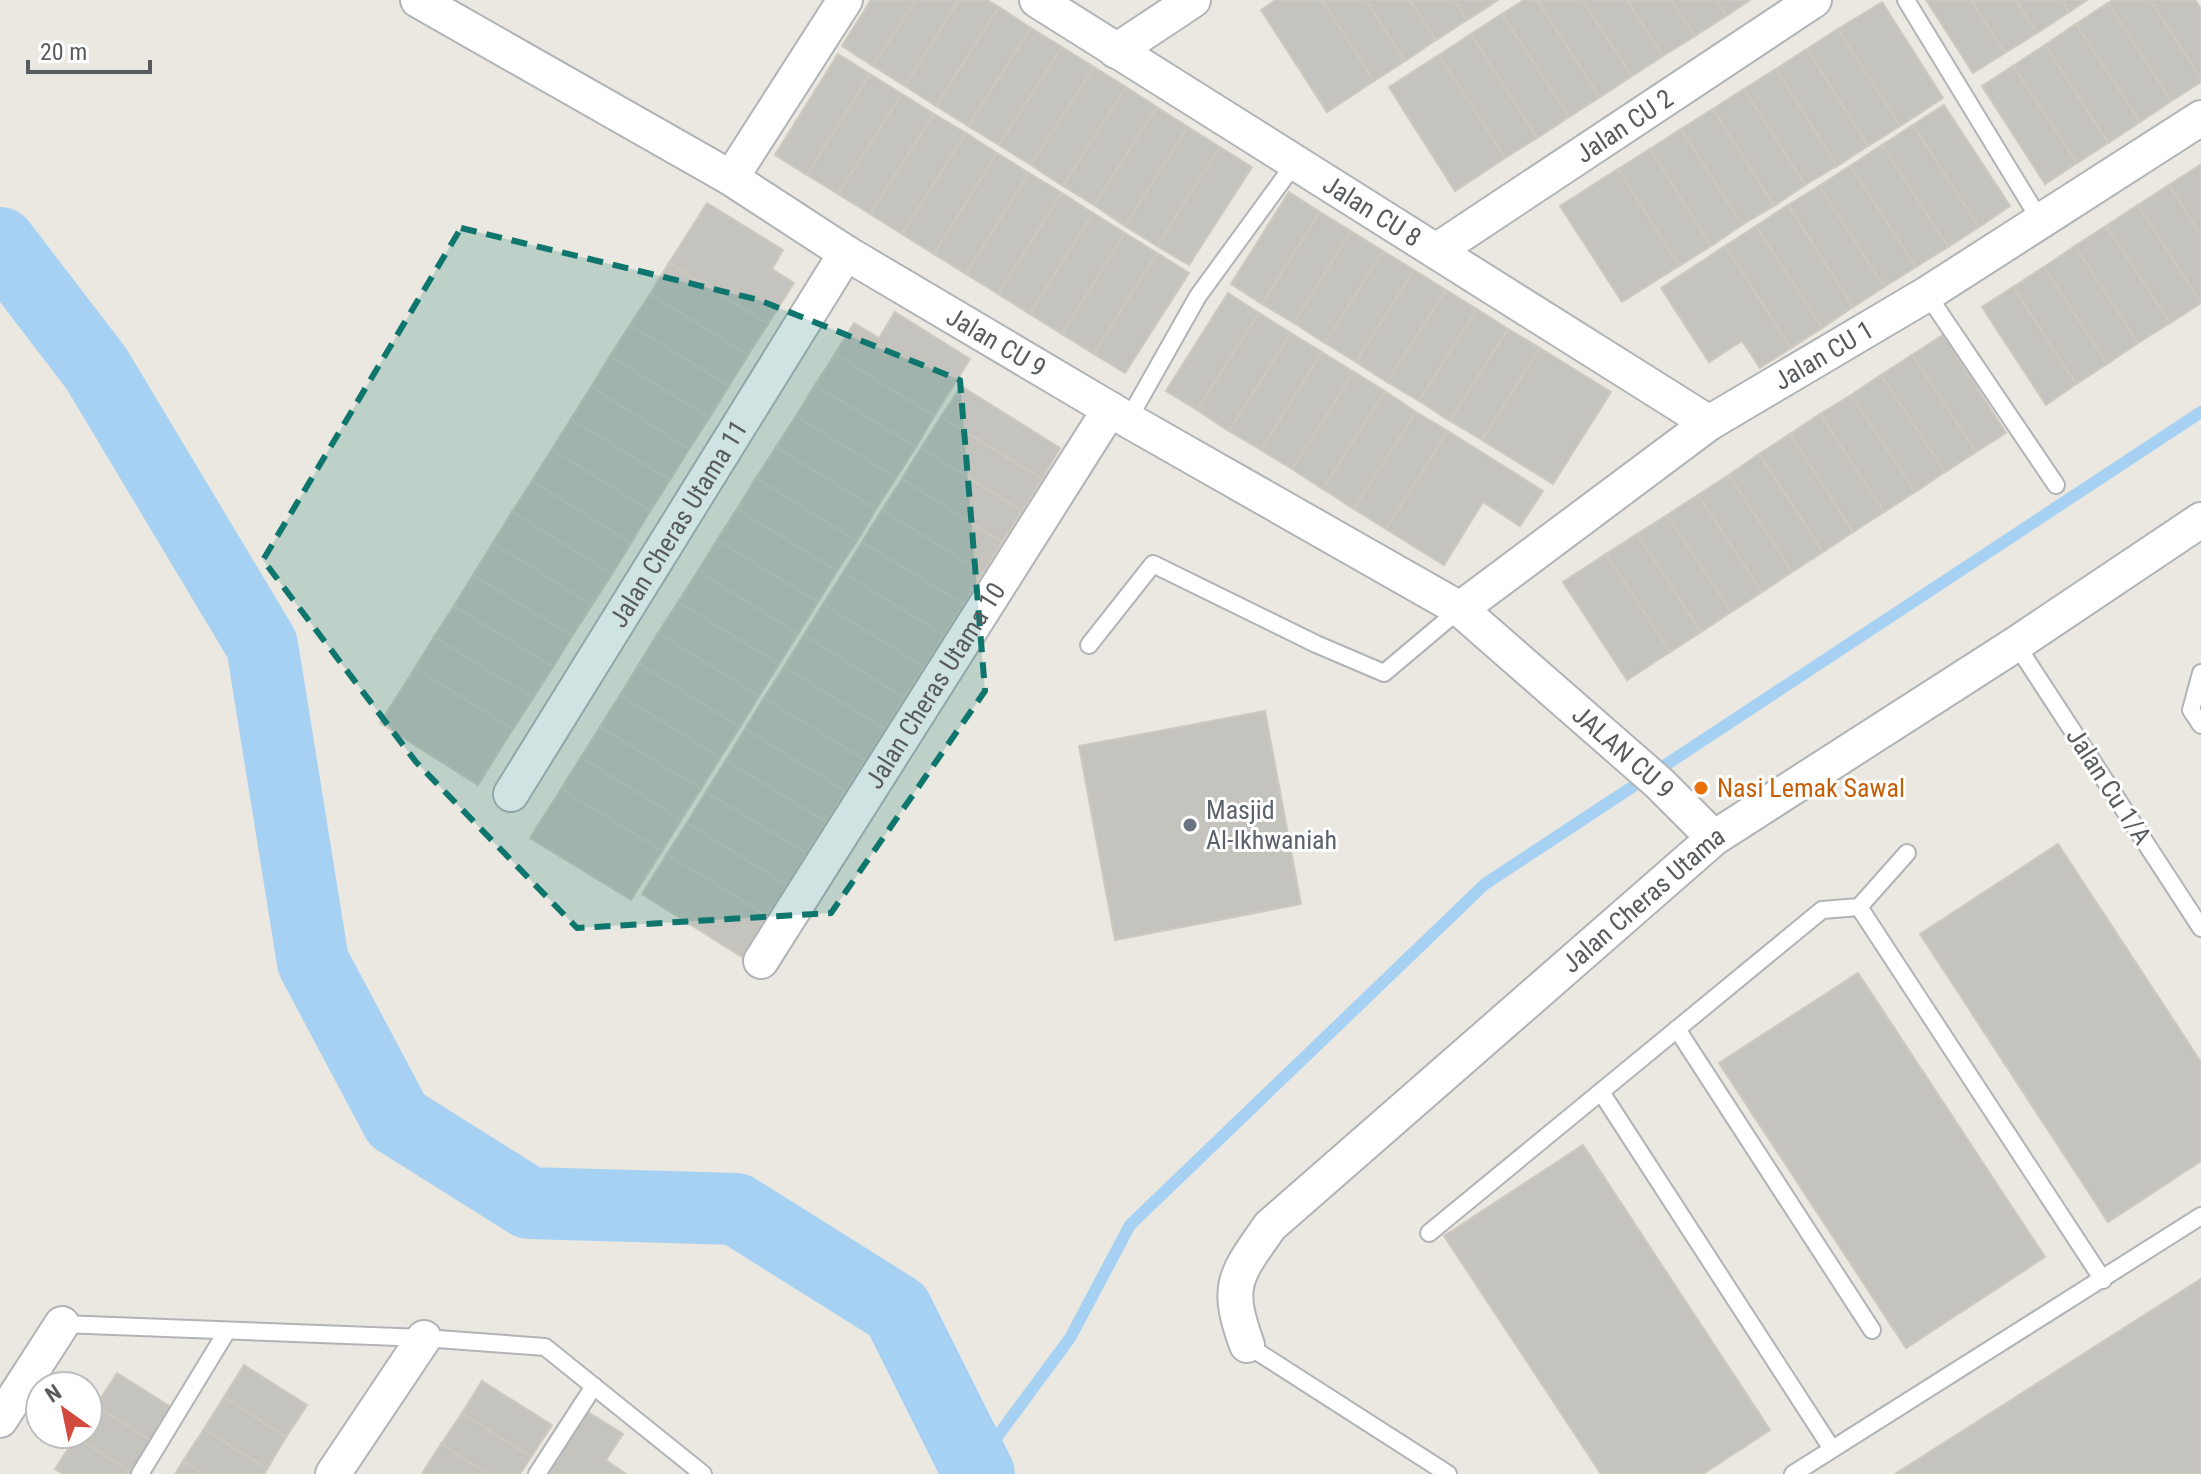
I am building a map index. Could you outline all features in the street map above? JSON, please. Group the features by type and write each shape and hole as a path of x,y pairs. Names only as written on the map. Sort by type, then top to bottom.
{"street":[{"name":"Jalan CU 9","path":"418,0 731,178 846,253 1460,609 1564,701"},
{"path":"731,178 845,0"},
{"name":"Jalan CU 8","path":"1037,0 1709,423"},
{"path":"1116,51 1193,0"},
{"name":"Jalan CU 2","path":"1436,251 1814,0"},
{"name":"Jalan CU 1","path":"1460,609 1709,423 1927,294 2201,118"},
{"name":"Jalan Cheras Utama 11","path":"511,794 846,253"},
{"name":"Jalan Cheras Utama 10","path":"761,961 1119,414"},
{"name":"Jalan Cheras Utama","path":"1247,1345 1235,1312 1238,1272 1270,1226 1714,838 2016,644 2201,520"},
{"name":"JALAN CU 9","path":"1564,701 1659,783 1714,838"},
{"path":"1,1416 62,1324"},
{"path":"333,1474 424,1338"}],"lane":[{"path":"1906,0 2040,220"},
{"path":"1119,414 1198,296 1295,163"},
{"path":"1927,294 2056,485"},
{"path":"1089,645 1153,564 1316,644 1384,673 1460,609"},
{"name":"Jalan Cu 1/A","path":"2016,644 2201,928"},
{"path":"2201,673 2191,710 2201,725"},
{"path":"1429,1233 1822,910 1859,907 1907,853"},
{"path":"1859,907 2103,1280"},
{"path":"1677,1029 1872,1330"},
{"path":"1601,1092 1832,1449"},
{"path":"1793,1474 2201,1216"},
{"path":"62,1324 424,1338 545,1347 703,1474"},
{"path":"140,1474 227,1331"},
{"path":"1247,1345 1448,1474"},
{"path":"537,1474 594,1386"}],"highlighted area":[{"path":"461,228 759,300 960,380 985,691 831,913 577,928 416,762 263,560"}],"building":[{"path":"871,0 916,0 873,66 842,46"},
{"path":"916,0 959,0 905,86 873,66"},
{"path":"959,0 987,0 999,7 936,106 905,86"},
{"path":"1276,0 1322,0 1374,81 1327,112 1261,10"},
{"path":"1322,0 1366,0 1405,61 1374,81"},
{"path":"1366,0 1410,0 1436,40 1405,61"},
{"path":"1410,0 1454,0 1467,20 1436,40"},
{"path":"1454,0 1498,0 1467,20"},
{"path":"1524,0 1537,0 1600,97 1569,117 1502,14"},
{"path":"1537,0 1582,0 1632,76 1600,97"},
{"path":"1582,0 1627,0 1663,56 1632,76"},
{"path":"1627,0 1671,0 1695,36 1663,56"},
{"path":"1671,0 1716,0 1726,16 1695,36"},
{"path":"1716,0 1750,0 1726,16"},
{"path":"1926,0 1971,0 2005,53 1973,73"},
{"path":"1971,0 2016,0 2037,33 2005,53"},
{"path":"2016,0 2062,0 2069,12 2037,33"},
{"path":"2062,0 2087,0 2069,12"},
{"path":"2113,0 2150,0 2201,82 2171,101 2108,3"},
{"path":"2150,0 2195,0 2201,9 2201,78"},
{"path":"1882,2 1943,98 1900,126 1838,29"},
{"path":"2108,3 2171,101 2140,122 2076,24"},
{"path":"999,7 1031,28 968,126 936,106"},
{"path":"1502,14 1569,117 1537,138 1471,34"},
{"path":"2076,24 2140,122 2108,143 2045,45"},
{"path":"1031,28 1062,47 999,145 968,126"},
{"path":"1838,29 1900,126 1868,146 1807,49"},
{"path":"1471,34 1537,138 1505,158 1439,55"},
{"path":"2045,45 2108,143 2077,163 2013,66"},
{"path":"1062,47 1094,67 1031,165 999,145"},
{"path":"1807,49 1868,146 1837,166 1776,69"},
{"path":"838,54 870,74 807,175 775,155"},
{"path":"1439,55 1505,158 1455,191 1389,87"},
{"path":"2013,66 2077,163 2045,184 1982,86"},
{"path":"1094,67 1126,87 1063,186 1031,165"},
{"path":"1776,69 1837,166 1805,185 1744,89"},
{"path":"870,74 902,94 838,194 807,175"},
{"path":"1126,87 1157,107 1094,205 1063,186"},
{"path":"1744,89 1805,185 1774,206 1713,109"},
{"path":"902,94 934,114 870,214 838,194"},
{"path":"1944,105 2010,206 1979,227 1913,125"},
{"path":"1157,107 1188,127 1125,226 1094,205"},
{"path":"1713,109 1774,206 1742,225 1681,129"},
{"path":"934,114 966,133 902,234 870,214"},
{"path":"1913,125 1979,227 1948,247 1882,145"},
{"path":"1188,127 1220,147 1157,246 1125,226"},
{"path":"1681,129 1742,225 1711,246 1650,149"},
{"path":"966,133 997,153 934,254 902,234"},
{"path":"1882,145 1948,247 1916,267 1850,166"},
{"path":"1220,147 1252,167 1189,265 1157,246"},
{"path":"1650,149 1711,246 1679,266 1618,169"},
{"path":"997,153 1029,173 966,274 934,254"},
{"path":"1850,166 1916,267 1884,287 1819,186"},
{"path":"2201,167 2201,235 2169,185"},
{"path":"1618,169 1679,266 1622,302 1560,206"},
{"path":"1029,173 1062,193 998,294 966,274"},
{"path":"2169,185 2201,235 2201,303 2138,205"},
{"path":"1819,186 1884,287 1853,307 1788,205"},
{"path":"1289,192 1320,212 1262,304 1231,284"},
{"path":"1062,193 1093,213 1030,314 998,294"},
{"path":"707,203 783,250 772,269 794,283 768,324 669,263"},
{"path":"1788,205 1853,307 1822,328 1756,226"},
{"path":"2138,205 2201,303 2170,323 2106,226"},
{"path":"1320,212 1351,231 1294,323 1262,304"},
{"path":"1093,213 1125,233 1062,334 1030,314"},
{"path":"1756,226 1822,328 1791,348 1725,246"},
{"path":"2106,226 2170,323 2138,343 2075,246"},
{"path":"1351,231 1383,251 1325,343 1294,323"},
{"path":"1125,233 1157,253 1094,354 1062,334"},
{"path":"1725,246 1791,348 1760,368 1742,341 1709,362 1661,288"},
{"path":"2075,246 2138,343 2107,364 2044,267"},
{"path":"1383,251 1414,270 1356,362 1325,343"},
{"path":"1157,253 1189,273 1125,373 1094,354"},
{"path":"669,263 768,324 748,355 650,294"},
{"path":"2044,267 2107,364 2076,384 2013,287"},
{"path":"1414,270 1446,290 1387,382 1356,362"},
{"path":"2013,287 2076,384 2046,405 1982,307"},
{"path":"1446,290 1477,309 1419,401 1387,382"},
{"path":"1228,293 1259,313 1197,410 1166,391"},
{"path":"650,294 748,355 729,386 630,325"},
{"path":"1477,309 1508,329 1450,421 1419,401"},
{"path":"895,312 970,359 934,416 835,354 854,323 879,338"},
{"path":"1259,313 1291,333 1229,431 1197,410"},
{"path":"630,325 729,386 709,418 610,356"},
{"path":"1508,329 1540,348 1482,440 1450,421"},
{"path":"1291,333 1322,352 1261,450 1229,431"},
{"path":"1943,335 2006,433 1976,452 1912,355"},
{"path":"1540,348 1611,392 1553,484 1482,440"},
{"path":"1322,352 1354,372 1292,469 1261,450"},
{"path":"835,354 934,416 916,447 815,385"},
{"path":"1912,355 1976,452 1945,472 1881,375"},
{"path":"610,356 709,418 689,449 591,387"},
{"path":"1354,372 1385,391 1323,489 1292,469"},
{"path":"1881,375 1945,472 1915,492 1851,395"},
{"path":"815,385 916,447 896,478 796,416"},
{"path":"961,386 1060,448 1042,479 941,417"},
{"path":"591,387 689,449 670,480 571,419"},
{"path":"1385,391 1416,412 1354,509 1323,489"},
{"path":"1851,395 1915,492 1884,512 1820,414"},
{"path":"1416,412 1448,431 1386,529 1354,509"},
{"path":"1820,414 1884,512 1853,532 1790,434"},
{"path":"796,416 896,478 876,509 776,447"},
{"path":"941,417 1042,479 1022,511 921,448"},
{"path":"571,419 670,480 650,511 552,449"},
{"path":"1448,431 1543,491 1520,526 1483,502 1444,565 1386,529"},
{"path":"1790,434 1853,532 1823,552 1759,454"},
{"path":"776,447 876,509 857,541 756,478"},
{"path":"921,448 1022,511 1002,542 902,479"},
{"path":"552,449 650,511 631,543 532,481"},
{"path":"1759,454 1823,552 1792,572 1729,475"},
{"path":"1729,475 1792,572 1762,592 1698,495"},
{"path":"756,478 857,541 837,571 737,509"},
{"path":"902,479 1002,542 983,573 882,510"},
{"path":"532,481 631,543 612,574 512,512"},
{"path":"1698,495 1762,592 1731,612 1667,515"},
{"path":"737,509 837,571 818,602 717,540"},
{"path":"882,510 983,573 963,604 862,542"},
{"path":"512,512 612,574 592,605 493,543"},
{"path":"1667,515 1731,612 1701,632 1637,534"},
{"path":"1637,534 1701,632 1670,652 1606,554"},
{"path":"717,540 818,602 798,634 698,571"},
{"path":"862,542 963,604 944,635 843,573"},
{"path":"493,543 592,605 572,636 473,575"},
{"path":"1606,554 1670,652 1627,680 1563,582"},
{"path":"698,571 798,634 779,664 678,602"},
{"path":"843,573 944,635 924,667 823,604"},
{"path":"473,575 572,636 553,667 454,606"},
{"path":"678,602 779,664 759,696 658,633"},
{"path":"823,604 924,667 904,698 804,635"},
{"path":"454,606 553,667 533,698 434,637"},
{"path":"658,633 759,696 740,727 639,664"},
{"path":"804,635 904,698 885,729 784,667"},
{"path":"434,637 533,698 513,729 415,668"},
{"path":"639,664 740,727 720,758 620,695"},
{"path":"784,667 885,729 865,760 764,698"},
{"path":"415,668 513,729 478,785 380,723"},
{"path":"620,695 720,758 701,789 600,727"},
{"path":"764,698 865,760 845,791 745,729"},
{"name":"Masjid Al-Ikhwaniah","path":"1265,711 1301,904 1115,940 1079,746"},
{"path":"600,727 701,789 681,820 581,757"},
{"path":"745,729 845,791 826,822 726,760"},
{"path":"581,757 681,820 662,851 561,789"},
{"path":"726,760 826,822 806,853 706,792"},
{"path":"561,789 662,851 631,900 530,838"},
{"path":"706,792 806,853 787,885 687,823"},
{"path":"687,823 787,885 767,916 667,854"},
{"path":"2058,844 2201,1062 2201,1161 2108,1222 1920,934"},
{"path":"667,854 767,916 742,957 642,894"},
{"path":"1858,973 2045,1257 1906,1348 1719,1063"},
{"path":"1583,1145 1770,1430 1703,1474 1601,1474 1444,1236"},
{"path":"2201,1279 2201,1474 1895,1474"},
{"path":"244,1365 307,1405 286,1437 224,1397"},
{"path":"117,1373 179,1412 158,1445 104,1411 104,1393"},
{"path":"482,1381 552,1425 531,1457 462,1413"},
{"path":"224,1397 286,1437 267,1469 204,1429"},
{"path":"585,1410 623,1434 606,1460 626,1474 545,1474"},
{"path":"104,1411 158,1445 134,1474 96,1450 104,1450"},
{"path":"462,1413 531,1457 520,1474 488,1474 441,1444"},
{"path":"204,1429 267,1469 264,1474 204,1474 183,1461"},
{"path":"441,1444 488,1474 422,1474"},
{"path":"67,1450 96,1450 134,1474 63,1474 55,1469"},
{"path":"183,1461 204,1474 175,1474"}],"waterway":[{"path":"0,243 96,368 262,645 313,962 397,1120 529,1203 736,1209 897,1310 979,1474"},
{"path":"974,1468 1070,1338 1130,1225 1485,884 2201,412"}],"place":[{"name":"Nasi Lemak Sawal","path":"1701,788"},
{"name":"Masjid Al-Ikhwaniah","path":"1190,825"}]}
